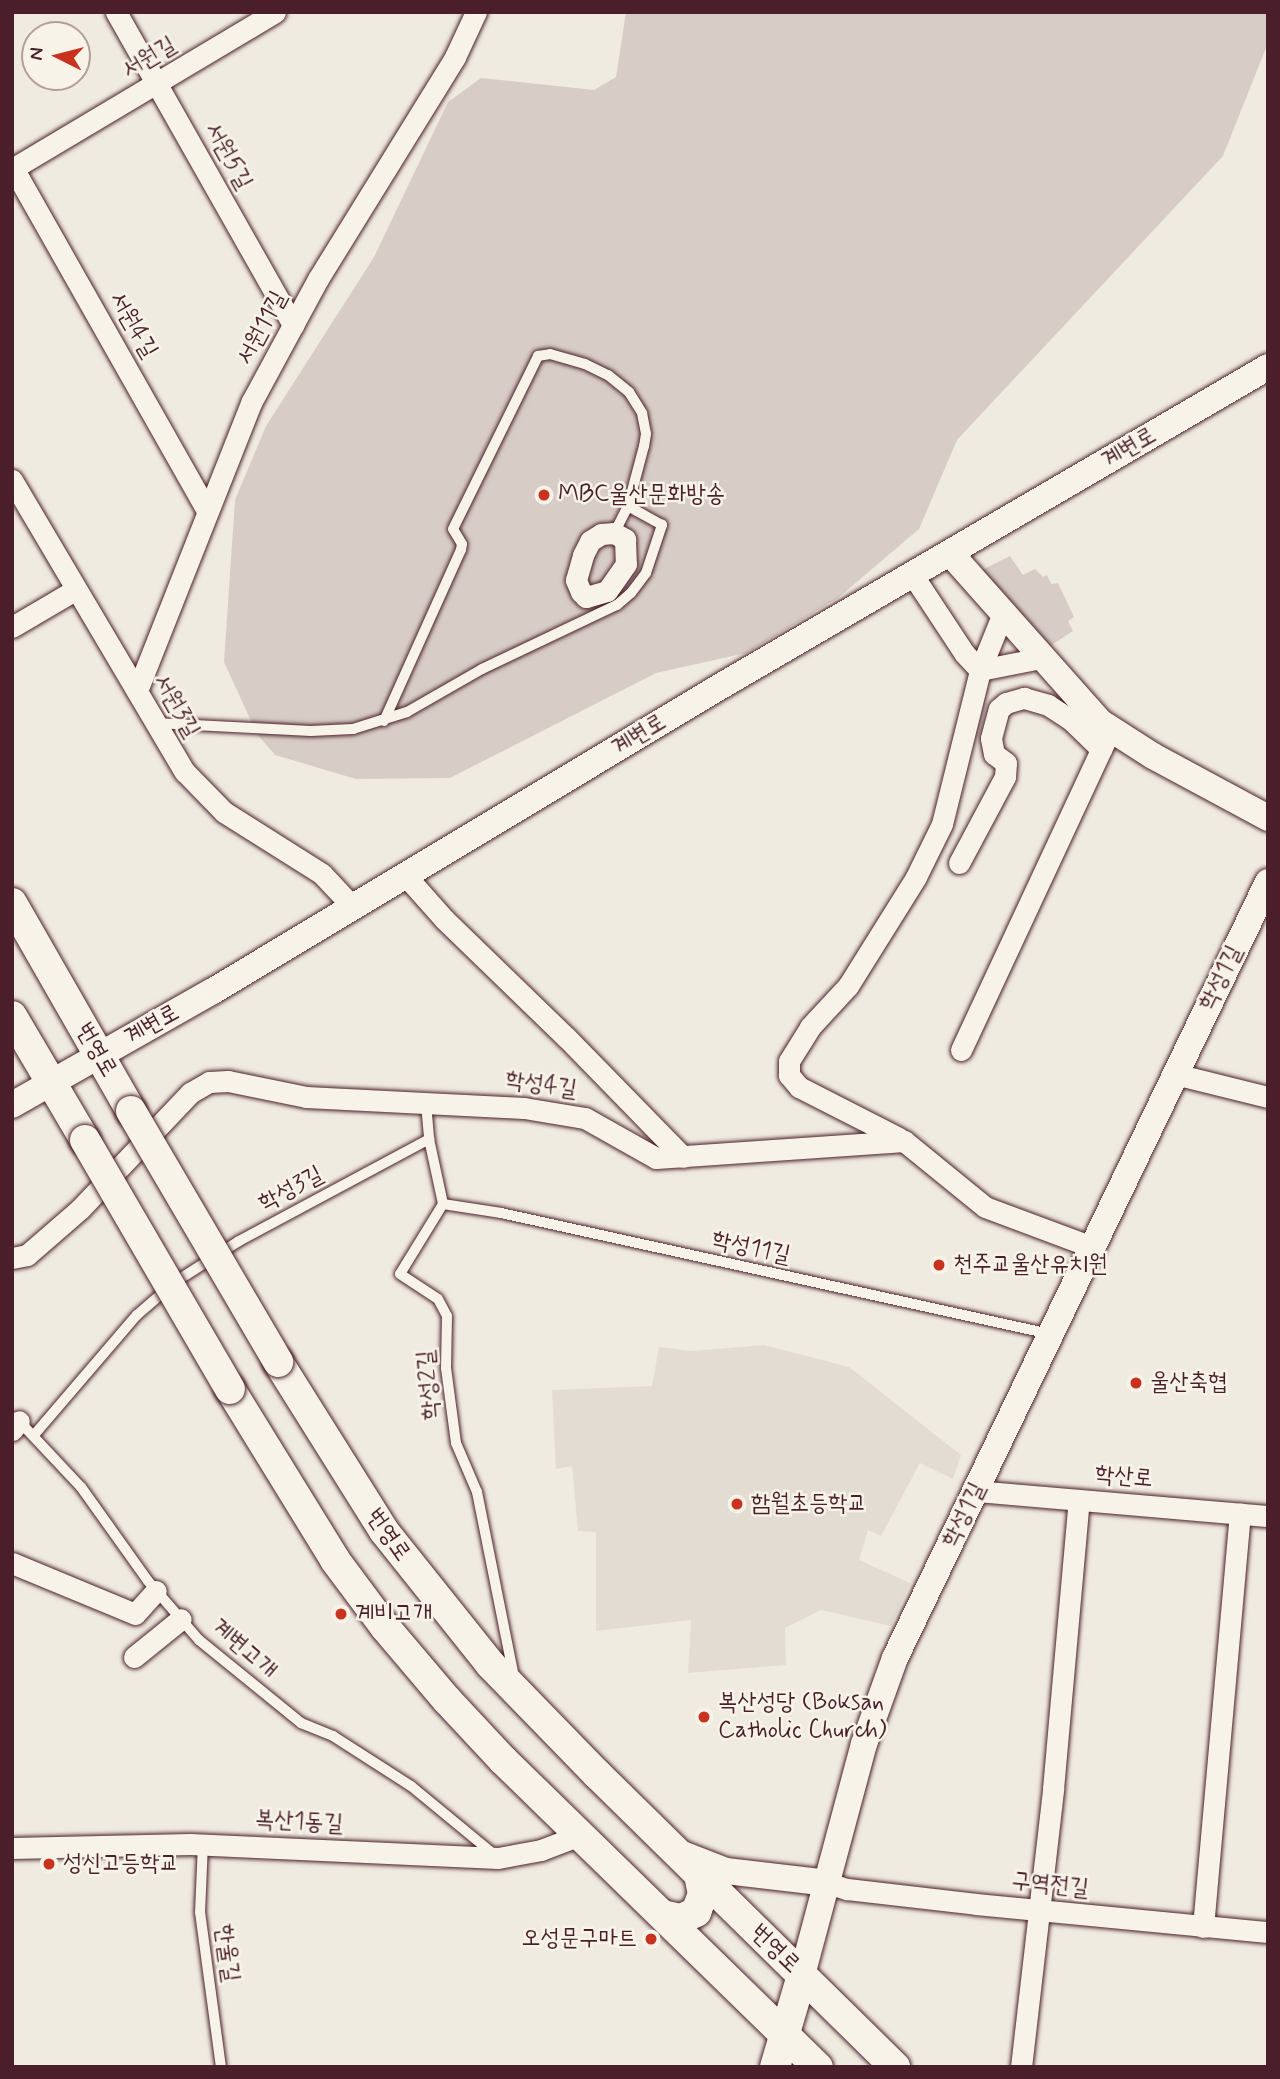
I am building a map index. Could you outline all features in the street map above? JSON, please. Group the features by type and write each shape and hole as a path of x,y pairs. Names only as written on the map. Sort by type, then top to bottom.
{"main road":[{"name":"번영로","path":"12,904 278,1362 384,1531 431,1594 517,1693 895,2067"},
{"path":"12,1016 230,1389 335,1560 385,1627 503,1760 818,2067"},
{"path":"663,1916 681,1919 696,1912 703,1894 699,1875"},
{"path":"775,2067 802,1975"}],"street":[{"name":"서원5길","path":"116,12 293,325"},
{"name":"서원길","path":"13,168 275,12"},
{"name":"서원11길","path":"137,691 252,401 318,279 455,57 476,12"},
{"name":"서원4길","path":"13,168 207,510"},
{"name":"계변로","path":"12,1105 213,991 912,574 1268,367"},
{"name":"서원3길","path":"12,480 184,772 202,793 224,812 322,874 352,906"},
{"path":"950,553 1070,692 1106,739"},
{"path":"912,574 964,653 980,670"},
{"path":"12,627 75,590"},
{"path":"1003,613 980,670 942,824 916,877 854,978 810,1027 789,1061 789,1074 799,1087 904,1141 946,1178 985,1207 1091,1247"},
{"path":"980,670 1041,658"},
{"path":"958,863 1005,777 1006,763 994,754 991,738 999,709 1006,703 1024,698 1048,705 1106,739 1268,818"},
{"path":"961,1050 1106,739"},
{"path":"405,875 444,919 567,1038 683,1157"},
{"name":"학성1길","path":"802,1975 864,1744 895,1658 1268,882"},
{"path":"1175,1074 1268,1097"},
{"name":"학성4길","path":"12,1258 27,1255 80,1209 190,1093 209,1082 228,1081 306,1097 524,1108 585,1118 656,1158 904,1141"},
{"name":"학산로","path":"976,1491 1268,1516"},
{"path":"1021,2067 1053,1789 1079,1500"},
{"path":"1203,1927 1240,1514"},
{"path":"12,1563 135,1614 156,1591"},
{"path":"134,1657 181,1619"},
{"name":"복산1동길","path":"12,1848 203,1844 498,1857 541,1850 580,1835"},
{"path":"674,1850 700,1863 726,1871 828,1883"},
{"name":"구역전길","path":"828,1883 847,1889 1268,1932"},
{"path":"784,2034 798,2067"}],"lane":[{"path":"384,721 461,550 462,544 453,529 538,356 550,354 585,364 608,375 629,392 642,413 646,434 628,506 614,533"},
{"path":"155,723 312,731 353,729 407,712 482,669 624,599 646,573 662,525 628,506"},
{"path":"426,1103 429,1139 443,1204"},
{"name":"학성3길","path":"19,1426 175,1282 239,1241 429,1139"},
{"name":"학성11길","path":"443,1204 501,1213 1050,1334"},
{"name":"학성2길","path":"443,1204 400,1273 438,1299 447,1316 446,1368 456,1443 477,1492 517,1693"},
{"name":"계변고개","path":"19,1426 81,1487 156,1591 199,1640 301,1723 332,1736 411,1786 498,1857"},
{"name":"한울길","path":"203,1844 200,1912 221,2067"}],"shaded area":[{"path":"626,12 1268,12 1268,43 1223,156 957,440 919,529 838,598 746,653 656,673 450,778 356,779 275,755 257,734 224,662 235,500 266,426 374,257 448,102 481,78 594,90 616,77"},
{"path":"1010,556 1023,575 1035,569 1043,577 1047,575 1051,584 1058,583 1074,617 1068,621 1073,631 1047,648 978,572"},
{"name":"함월초등학교","path":"764,1345 849,1367 961,1455 953,1479 920,1463 881,1536 868,1530 859,1560 910,1583 891,1626 821,1610 785,1628 786,1665 688,1673 691,1620 596,1631 596,1532 578,1531 572,1466 556,1469 552,1390 652,1386 659,1347 691,1351"}],"place":[{"name":"MBC울산문화방송","path":"544,495"},
{"name":"천주교울산유치원","path":"939,1265"},
{"name":"울산축협","path":"1136,1383"},
{"name":"함월초등학교","path":"737,1504"},
{"name":"계비고개","path":"341,1614"},
{"name":"복산성당 (Boksan Catholic Church)","path":"704,1717"},
{"name":"성신고등학교","path":"49,1864"},
{"name":"오성문구마트","path":"651,1939"}]}
